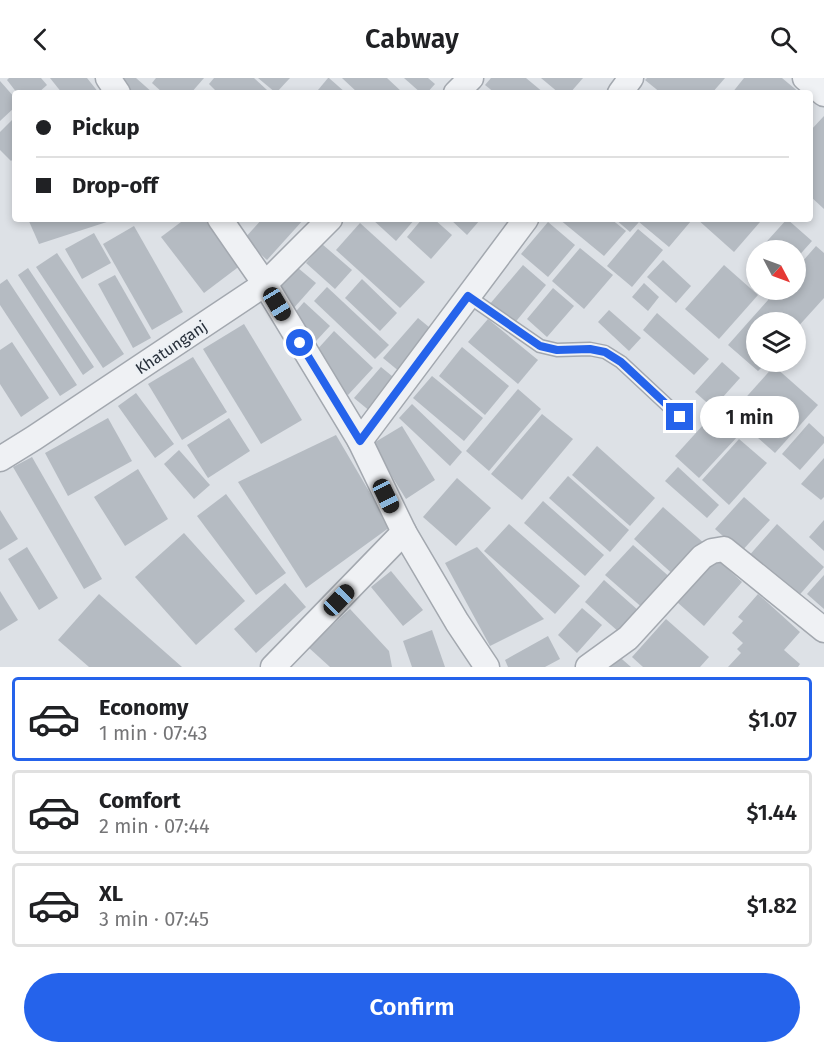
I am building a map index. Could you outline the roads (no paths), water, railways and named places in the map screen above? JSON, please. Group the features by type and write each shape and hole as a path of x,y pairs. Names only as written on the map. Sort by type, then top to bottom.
{"street":[{"path":"459,90 471,78"},
{"path":"805,78 824,94"},
{"path":"222,222 265,284 360,441 404,532 457,622 487,667"},
{"name":"Khatunganj","path":"0,459 265,284 327,222"},
{"path":"360,441 524,222"},
{"path":"273,667 404,532"},
{"path":"588,667 628,638 702,557 712,551 724,549 824,630"}],"lane":[{"path":"468,296 540,346 557,350 590,349 605,352 621,362 680,417"}]}
